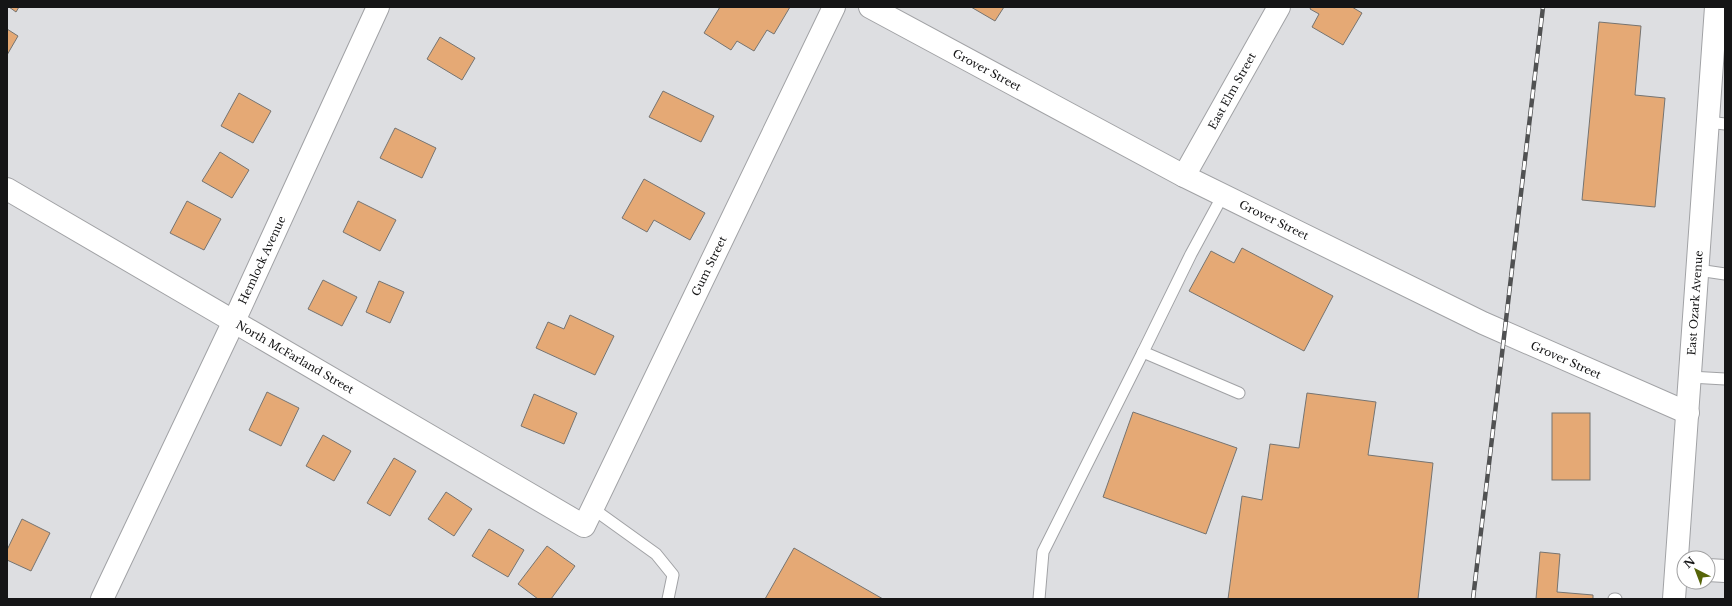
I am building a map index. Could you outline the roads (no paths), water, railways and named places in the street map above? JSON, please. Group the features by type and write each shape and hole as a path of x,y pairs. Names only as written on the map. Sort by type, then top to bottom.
{"street":[{"name":"Hemlock Avenue","path":"102,599 234,321 378,7"},
{"name":"Gum Street","path":"588,517 834,7"},
{"name":"Grover Street","path":"870,7 1184,176 1484,323 1688,413"},
{"name":"East Elm Street","path":"1184,176 1279,7"},
{"name":"East Ozark Avenue","path":"1681,550 1690,377 1698,270 1717,123 1719,20"},
{"name":"North McFarland Street","path":"7,189 234,321 588,517"},
{"name":"East Ozark Avenue","path":"1674,599 1676,588"}],"lane":[{"path":"1039,599 1043,552 1191,254 1223,195"},
{"path":"1698,270 1725,274"},
{"path":"1143,352 1239,393"},
{"path":"1690,377 1725,379"},
{"path":"588,517 656,554 673,575 668,599"}],"railway":[{"path":"1473,599 1543,7"}]}
